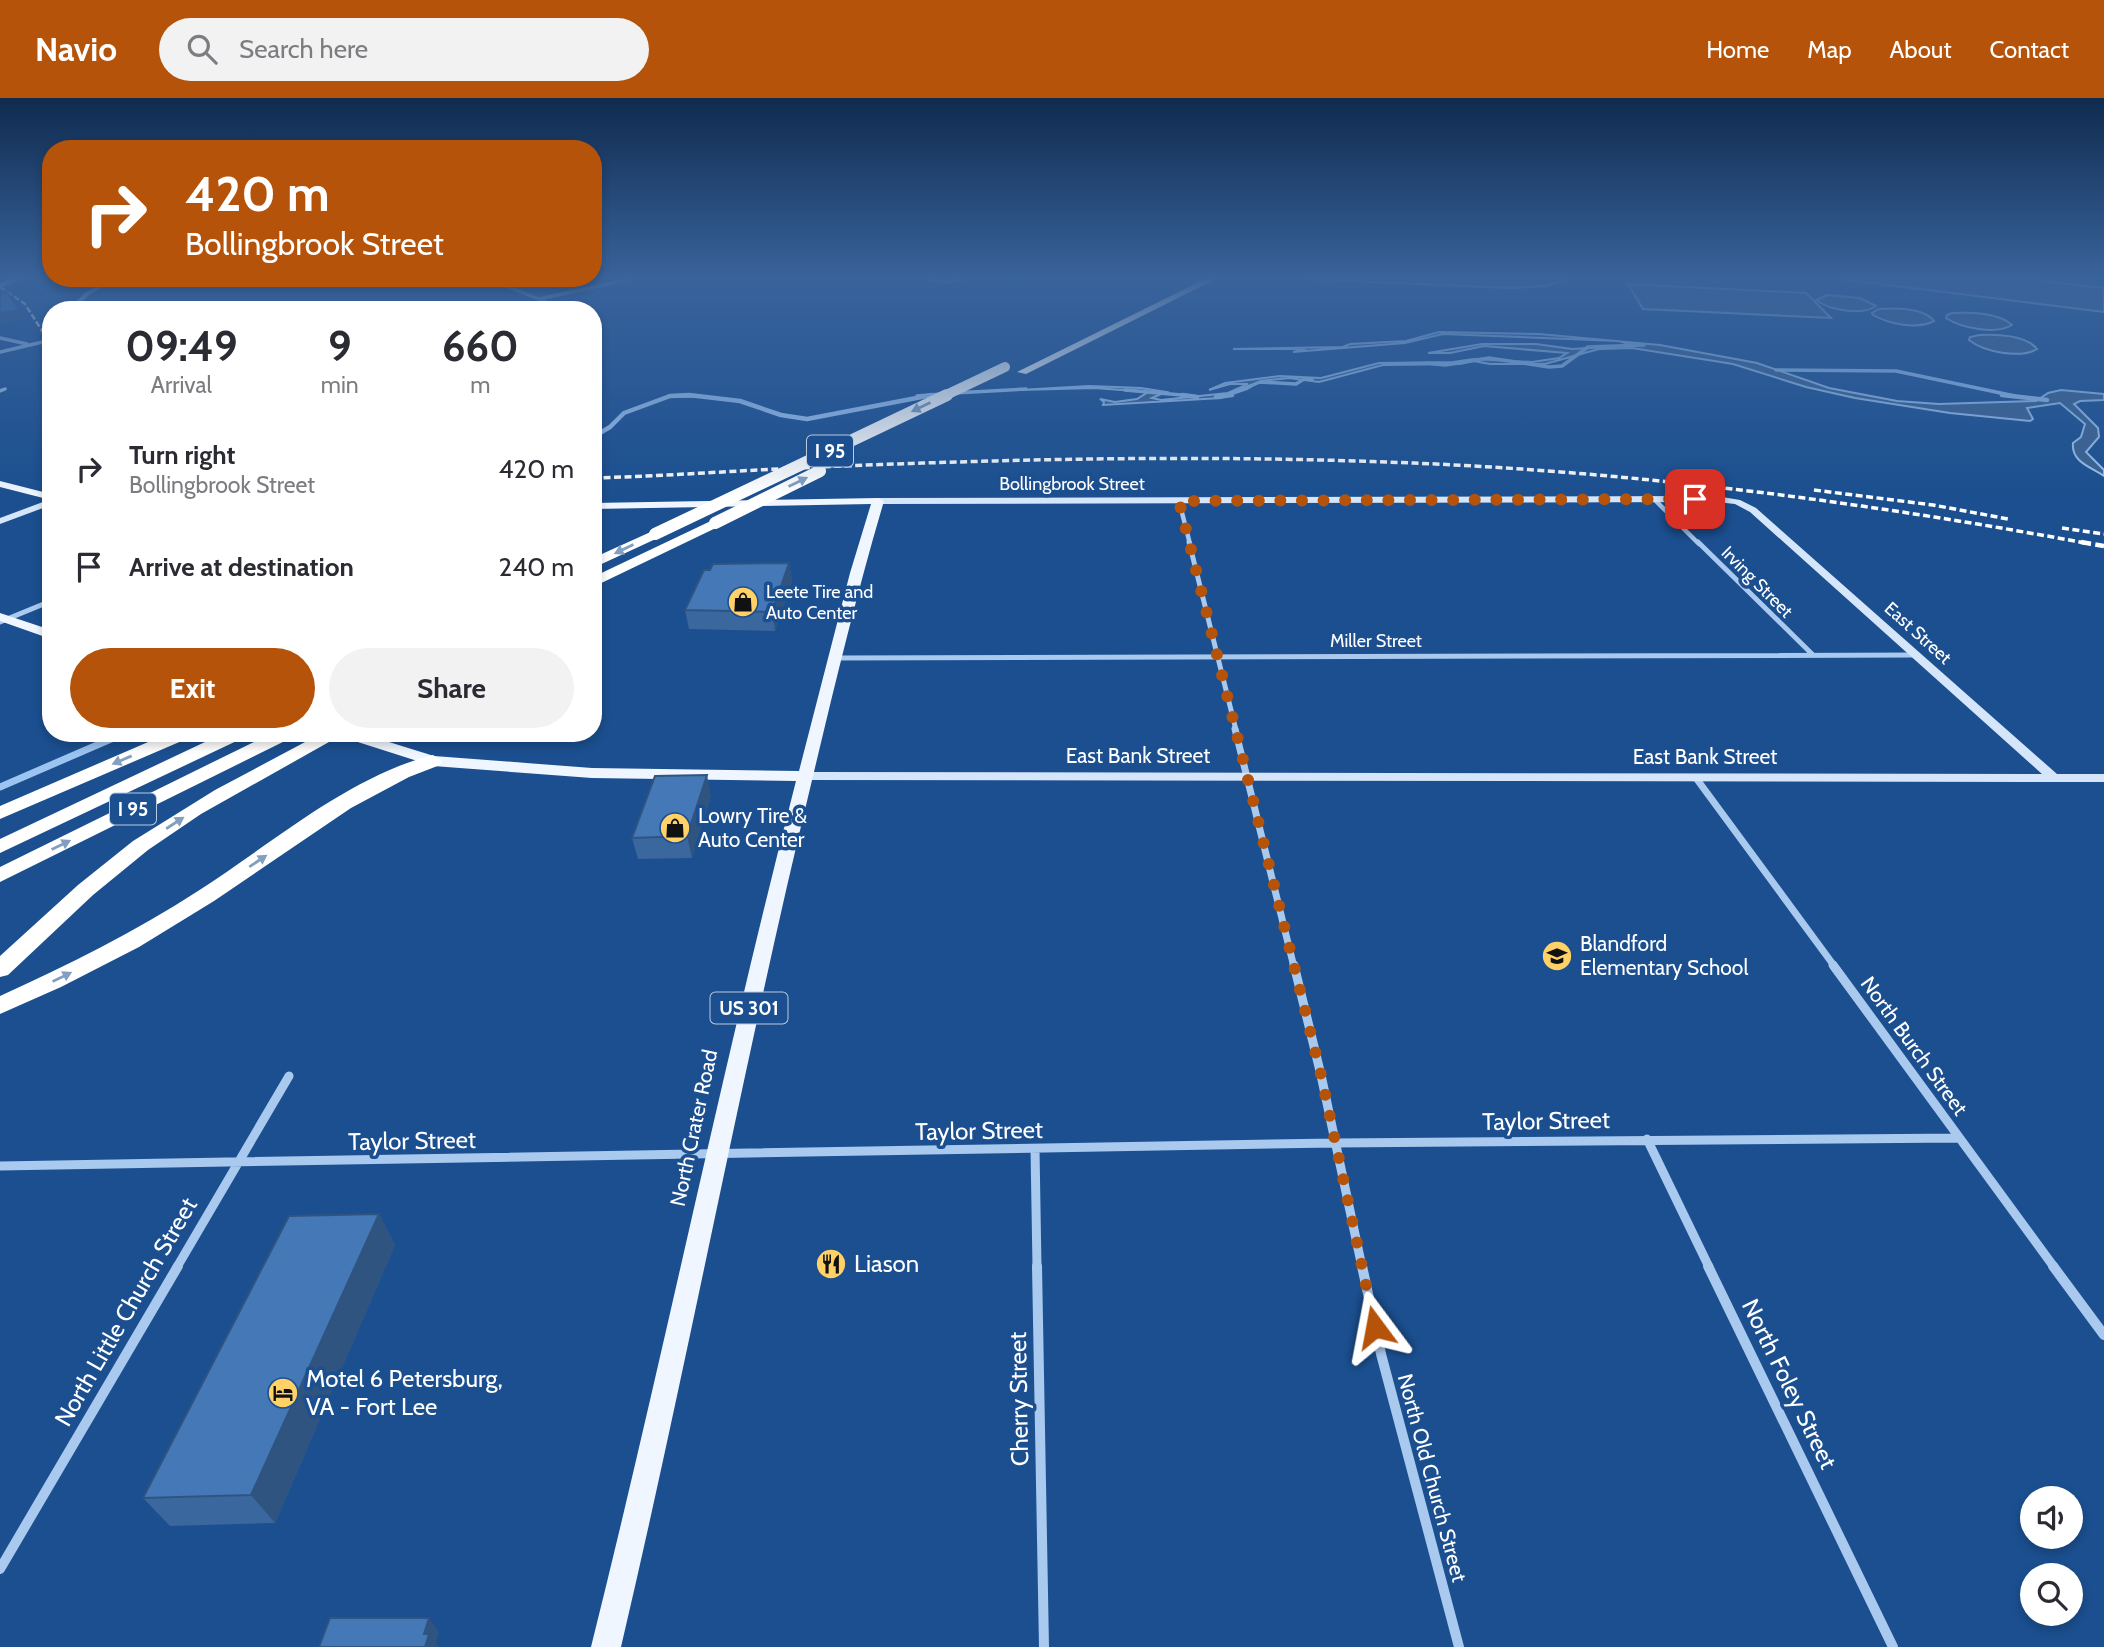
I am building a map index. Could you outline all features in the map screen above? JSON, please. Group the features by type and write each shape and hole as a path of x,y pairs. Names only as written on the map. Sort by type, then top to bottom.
{"highway":[{"name":"I 95","path":"602,560 1037,351"},
{"name":"I 95","path":"862,450 1064,351"},
{"name":"I 95","path":"602,579 838,463"},
{"path":"602,584 679,541"},
{"path":"0,813 164,742"},
{"name":"I 95","path":"0,847 220,742"},
{"name":"I 95","path":"0,875 270,742"},
{"path":"0,969 113,866 138,847 182,818 319,742"},
{"path":"0,1006 83,966 194,904 374,784 433,761"}],"main road":[{"path":"0,484 42,497"},
{"name":"Bollingbrook Street","path":"602,506 878,501"},
{"name":"North Crater Road","path":"606,1647 659,1428 759,961 860,557 878,501"},
{"path":"2,619 42,632"},
{"name":"East Bank Street","path":"373,742 433,761 592,772 805,776"}],"street":[{"name":"Irving Street","path":"1654,499 1812,655"},
{"name":"Bollingbrook Street","path":"878,501 1727,500 1746,506 1758,514"},
{"name":"North Old Church Street","path":"1179,501 1245,778 1321,1075 1381,1354 1460,1647"},
{"path":"0,521 42,504"},
{"name":"East Street","path":"1758,514 2054,778"},
{"path":"2,619 42,604"},
{"name":"Miller Street","path":"834,658 1917,655"},
{"name":"East Bank Street","path":"805,776 2104,778"},
{"name":"North Burch Street","path":"1696,778 2104,1335"},
{"name":"North Little Church Street","path":"0,1569 289,1076"},
{"name":"Taylor Street","path":"0,1166 238,1164 1334,1143 1959,1138"},
{"name":"North Foley Street","path":"1647,1139 1893,1647"},
{"name":"Cherry Street","path":"1035,1149 1044,1647"}],"water":[{"path":"1438,351 1458,351 1450,353 1428,353"},
{"path":"1547,351 1591,351 1545,364 1490,364 1473,361 1460,364 1383,365 1319,382 1289,378 1261,381 1221,398 1103,405 1104,402 1100,399 1115,402 1137,399 1148,392 1095,388 1019,390 1089,386 1141,388 1166,392 1152,398 1161,400 1228,393 1248,384 1230,384 1209,390 1225,383 1280,376 1321,378 1379,363 1453,362 1474,359 1532,362 1559,358 1567,353"},
{"path":"1653,351 1694,351 1757,363 1829,388 1897,401 1939,404 2036,401 2048,393 2061,390 2104,394 2104,400 2080,401 2074,404 2098,428 2099,437 2086,452 2104,470 2104,476 2075,455 2073,443 2081,437 2085,424 2060,403 2027,408 2033,419 2030,421 1950,413 1855,398 1806,387 1733,364"},
{"path":"1995,351 2032,351 2030,352 2012,354"}],"building":[{"path":"789,563 772,612 685,610 704,570 710,570 713,564"},
{"path":"707,775 687,836 632,838 655,776"},
{"path":"379,1214 251,1495 143,1498 289,1216"},
{"path":"330,1618 429,1618 424,1634 429,1634 425,1647 319,1647"}],"waterway":[{"path":"1426,363 1445,365 1489,358 1549,367 1562,366 1582,351"},
{"path":"1776,370 1896,371 2015,396"},
{"path":"1225,396 1260,382 1296,384 1304,379 1312,379"},
{"path":"954,393 1026,389"},
{"path":"1125,390 1183,395"},
{"path":"917,396 942,394"},
{"path":"698,396 740,401 781,415 807,419 932,395"},
{"path":"1183,395 1193,396"},
{"path":"1183,395 1197,397"},
{"path":"1225,396 1232,395"},
{"path":"2002,395 2047,400"},
{"path":"602,432 624,413 670,396"},
{"path":"670,396 698,396"},
{"path":"670,396 698,396"},
{"path":"1216,397 1225,396"},
{"path":"0,787 104,742"}],"railway":[{"path":"602,478 1032,460 1173,458 1386,462 1563,472 1740,490 1916,514 2091,544"},
{"path":"1814,490 1933,505 2008,519"},
{"path":"2062,528 2104,534"},
{"path":"2081,542 2104,546"}],"place":[{"name":"Leete Tire and Auto Center","path":"743,602"},
{"name":"Lowry Tire & Auto Center","path":"675,828"},
{"name":"Blandford Elementary School","path":"1557,956"},
{"name":"Liason","path":"831,1264"},
{"name":"Motel 6 Petersburg, VA - Fort Lee","path":"283,1393"}],"route":[{"path":"1375,1327 1321,1075 1245,778 1179,501 1695,499"}]}
